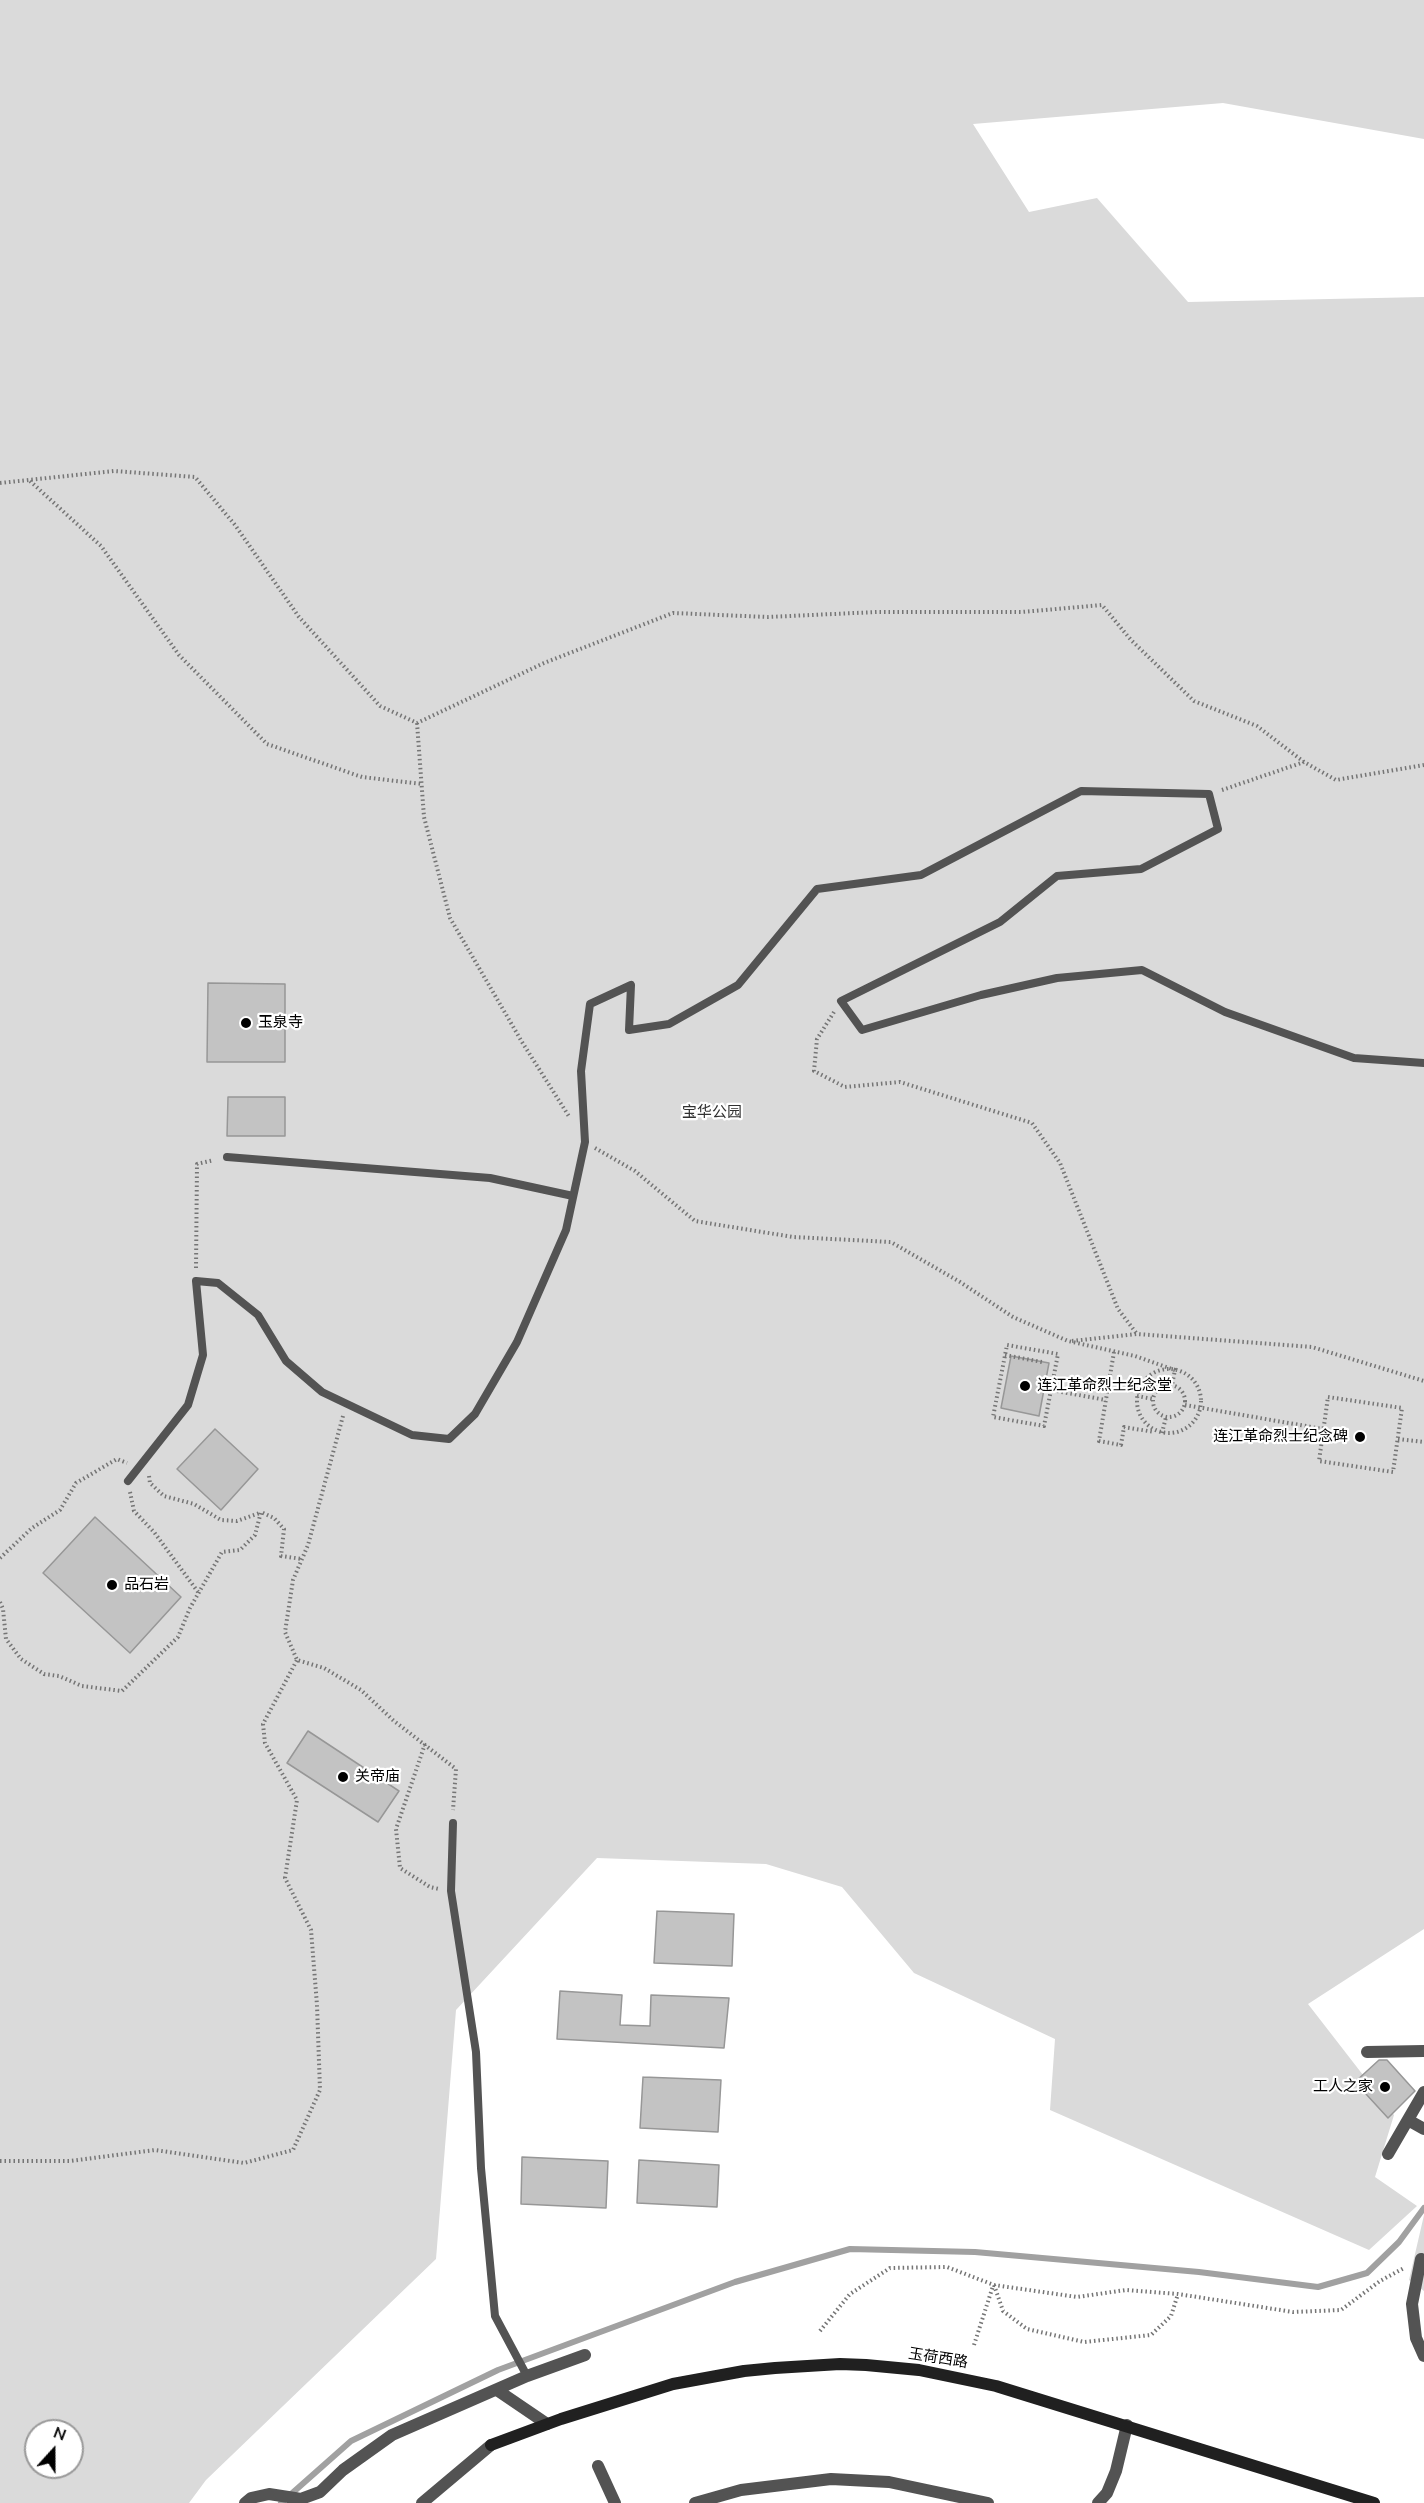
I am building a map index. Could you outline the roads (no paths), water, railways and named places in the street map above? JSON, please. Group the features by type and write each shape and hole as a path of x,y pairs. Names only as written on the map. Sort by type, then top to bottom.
{"main road":[{"name":"玉荷西路","path":"491,2445 645,2392 691,2380 744,2371 840,2364 919,2370 969,2379 1127,2425 1374,2503"}],"street":[{"path":"1367,2052 1424,2050"},
{"path":"1388,2154 1424,2092"},
{"path":"1408,2120 1424,2129"},
{"path":"1421,2259 1413,2304 1416,2338 1424,2356"},
{"path":"245,2503 251,2498 269,2494 301,2499 320,2492 343,2470 392,2435 527,2376 585,2355"},
{"path":"496,2390 547,2424"},
{"path":"1098,2503 1107,2493 1116,2471 1127,2425"},
{"path":"422,2503 491,2445"},
{"path":"598,2466 615,2503"},
{"path":"695,2503 741,2490 831,2479 889,2482 988,2503"}],"lane":[{"path":"128,1481 188,1405 203,1354 196,1281 218,1284 258,1315 286,1361 322,1392 412,1435 449,1439 475,1414 517,1341 566,1230 585,1142 581,1071 590,1004 631,985 629,1030 669,1024 738,985 817,889 921,875 1081,791 1209,794 1218,829 1141,868 1057,876 1000,922 841,1001 862,1030 981,995 1057,978 1142,970 1224,1012 1354,1058 1424,1063"},
{"path":"227,1157 490,1178 573,1196"},
{"path":"453,1823 452,1891 476,2052 481,2168 495,2316 527,2376"}],"waterway":[{"path":"281,2503 351,2441 498,2370 735,2282 850,2249 975,2252 1199,2272 1318,2287 1367,2273 1399,2242 1424,2208"}],"place":[{"name":"玉泉寺","path":"246,1023"},
{"name":"连江革命烈士纪念堂","path":"1025,1386"},
{"name":"连江革命烈士纪念碑","path":"1360,1437"},
{"name":"品石岩","path":"112,1585"},
{"name":"关帝庙","path":"343,1777"},
{"name":"工人之家","path":"1385,2087"}],"park label":[{"name":"宝华公园","path":"712,1113"}]}
